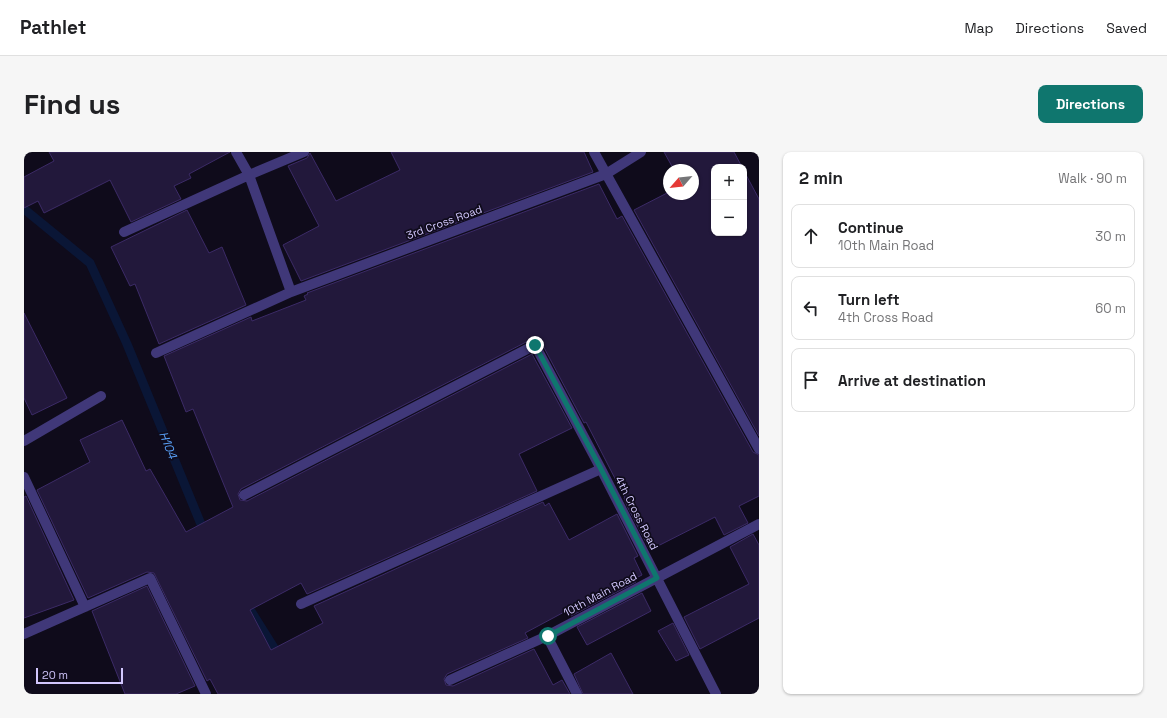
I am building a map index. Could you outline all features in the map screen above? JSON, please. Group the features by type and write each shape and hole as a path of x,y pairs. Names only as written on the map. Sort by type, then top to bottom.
{"street":[{"path":"236,152 249,175 291,292"},
{"path":"124,232 249,175 304,152"},
{"path":"594,152 759,449"},
{"name":"3rd Cross Road","path":"156,353 291,292 606,174 641,152"},
{"name":"4th Cross Road","path":"244,495 535,345 601,469 716,694"},
{"path":"24,441 101,396"},
{"path":"301,604 601,469"},
{"path":"24,477 85,607"},
{"name":"10th Main Road","path":"450,680 548,636 759,524"},
{"path":"24,634 150,578 206,694"},
{"path":"548,636 577,694"}],"building":[{"path":"49,152 230,152 189,174 191,178 174,186 181,199 131,222 110,180 44,213 38,201 24,208 24,177 54,161"},
{"path":"391,152 584,152 593,172 301,281 283,245 319,226 288,166 307,158 310,153 336,201 400,170"},
{"path":"664,152 734,152 740,164 711,164 711,236 747,236 747,177 759,199 759,436 634,210 663,195 663,200 699,200 699,164 671,164"},
{"path":"599,184 617,219 622,216 753,452 759,455 759,496 739,506 748,523 724,535 715,517 650,550 586,422 584,423 541,342 536,339 532,339 241,489 238,494 240,500 247,501 532,354 572,428 519,454 537,491 307,594 301,583 250,610 271,650 323,623 314,606 543,502 545,506 549,503 569,540 617,514 638,556 634,558 642,575 634,579 636,582 571,616 568,610 525,633 528,638 447,674 444,679 446,685 453,686 534,649 553,685 562,680 570,694 218,694 210,679 207,681 154,573 147,572 88,598 37,490 90,462 80,440 122,420 146,471 150,469 186,532 233,507 193,409 186,412 164,356 251,317 252,321 306,300 304,296 308,294 307,293"},
{"path":"187,210 209,253 222,247 246,305 159,344 135,284 130,286 111,247"},
{"path":"24,313 67,398 32,415 24,398"},
{"path":"26,496 74,600 24,618 24,497"},
{"path":"753,534 759,545 759,618 700,649 684,617 749,584 730,547"},
{"path":"147,586 195,686 176,694 125,694 92,611"},
{"path":"642,593 651,611 587,645 577,627"},
{"path":"673,623 689,655 676,661 658,631"},
{"path":"611,653 633,694 583,694 574,674"}],"waterway":[{"name":"H104","path":"24,209 90,263 127,344 205,534"},
{"name":"H104","path":"244,600 281,659"}],"route":[{"path":"535,345 657,578 548,636"}]}
